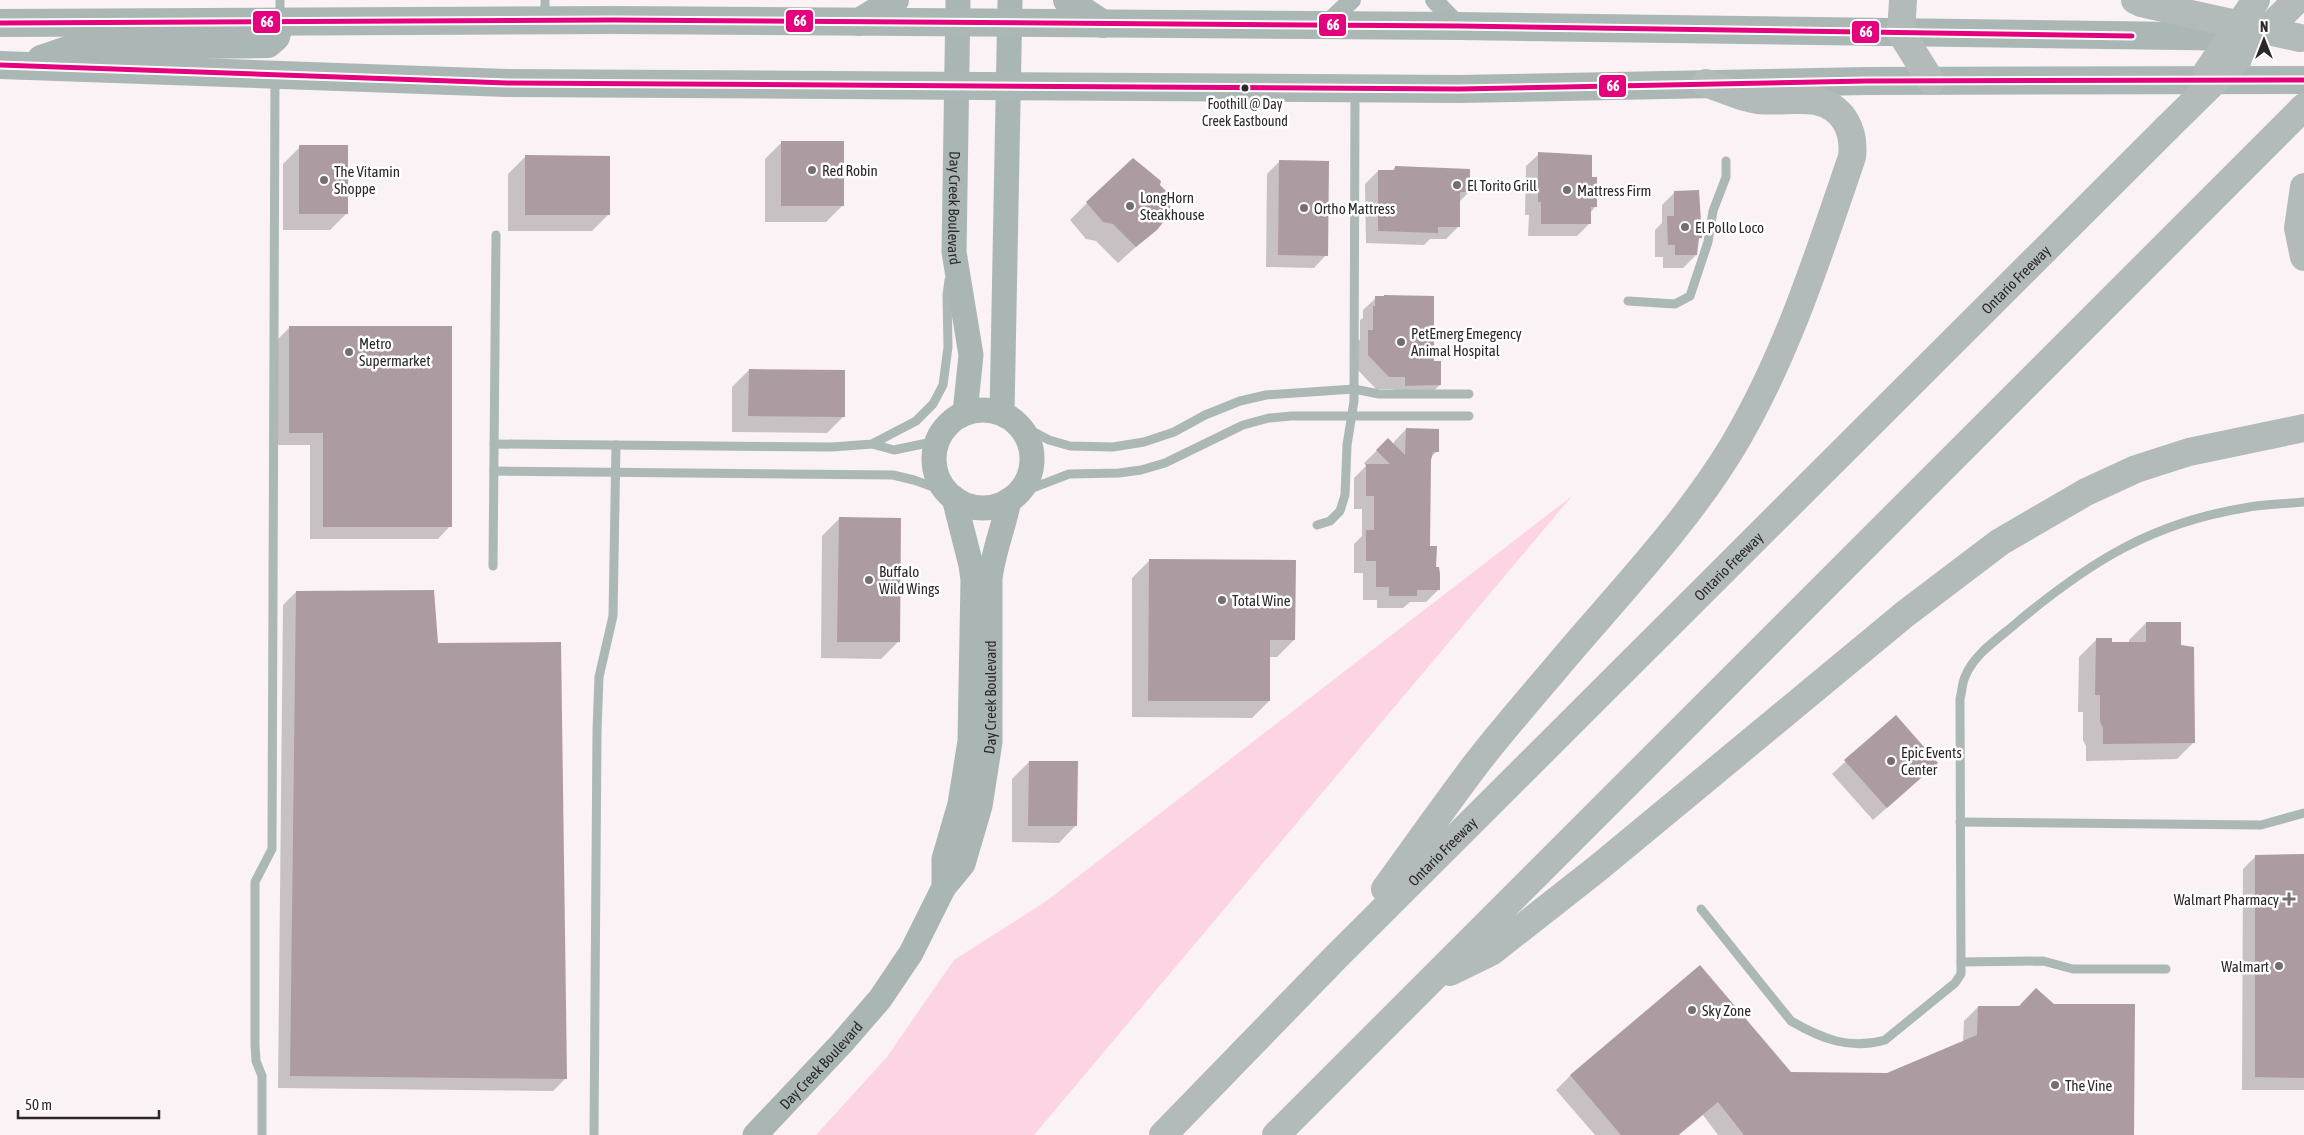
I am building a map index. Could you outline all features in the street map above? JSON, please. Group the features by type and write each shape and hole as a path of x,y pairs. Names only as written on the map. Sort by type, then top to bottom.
{"highway":[{"path":"1903,0 1901,33 1931,81"},
{"path":"2135,0 2141,3 2302,38"},
{"path":"2167,128 2256,0"},
{"name":"Ontario Freeway","path":"1163,1135 1335,958 2297,0"},
{"path":"1335,958 1474,767 1672,531 1704,489 1732,447 1775,368 1805,294 1846,175 1852,157 1853,136 1840,114 1829,106 1816,101 1756,100 1706,83"},
{"path":"1276,1135 2304,107"},
{"path":"2304,187 2298,228 2304,257"},
{"path":"1429,983 1491,952 1598,868 1905,614 2000,542 2086,492 2136,469 2189,452 2304,428"}],"main road":[{"path":"859,22 896,0"},
{"path":"1067,0 1103,24"},
{"path":"0,23 280,11 545,10 859,22 958,11 1010,12 1103,24 1459,26 2302,38"},
{"path":"13,65 79,46 268,44 276,37 280,11"},
{"path":"13,65 507,83 1459,88 1706,83 2304,80"}],"street":[{"path":"1325,25 1352,0"},
{"path":"1434,0 1459,26"},
{"name":"Day Creek Boulevard","path":"958,11 954,252 970,355 964,413"},
{"path":"1010,12 1008,85 1010,418"},
{"path":"990,410 1010,418 1027,436 1032,451 1032,467 1027,482 1013,497 996,506 982,508 967,505 951,495 939,481 935,468 934,454 937,440 948,424 964,413 990,410"},
{"name":"Day Creek Boulevard","path":"944,887 944,859 960,804 970,741 973,580 970,558 951,495"},
{"name":"Day Creek Boulevard","path":"755,1135 841,1044 880,998 911,953 944,887 963,864 980,806 986,772 991,715 990,579 992,562 1013,497"}],"lane":[{"path":"262,1135 262,1076 256,1061 255,1046 255,882 272,849 275,75"},
{"path":"1317,525 1330,521 1340,511 1345,495 1347,445 1352,416 1354,389 1355,87"},
{"path":"1628,301 1675,304 1690,296 1708,242 1715,205 1726,177 1726,161"},
{"path":"493,566 496,234"},
{"path":"872,444 916,421 933,404 943,385 948,347 947,295 954,252"},
{"path":"1010,418 1049,440 1070,446 1113,447 1144,442 1174,432 1204,415 1257,397 1290,392 1313,393 1354,389 1379,394 1469,394"},
{"path":"1013,497 1069,474 1141,470 1165,463 1243,425 1268,418 1291,416 1469,416"},
{"path":"494,444 832,447 872,444 894,450 937,440"},
{"path":"594,1135 597,723 601,662 613,616 616,445"},
{"path":"494,470 892,475 914,480 951,495"},
{"path":"1701,908 1791,1021 1811,1033 1844,1044 1873,1044 1885,1040 1955,983 1961,974 1960,699 1964,678 1974,660 2030,612 2086,568 2139,539 2183,522 2237,509 2304,502"},
{"path":"1960,822 2261,825 2304,813"},
{"path":"1960,962 2043,961 2073,970 2166,969"}],"shaded area":[{"path":"1572,496 1034,1135 816,1135 887,1057 954,960 1045,902"}],"building":[{"path":"781,141 844,141 844,206 781,206"},
{"name":"The Vitamin Shoppe","path":"299,145 348,145 348,214 299,214"},
{"name":"Mattress Firm","path":"1538,152 1592,155 1592,177 1597,177 1597,207 1591,207 1591,224 1541,224 1541,202 1538,202"},
{"path":"525,155 610,156 610,215 525,215"},
{"name":"LongHorn Steakhouse","path":"1133,158 1161,181 1160,185 1169,194 1165,200 1173,210 1157,230 1136,247 1113,224 1103,222 1086,202"},
{"name":"Ortho Mattress","path":"1279,160 1329,161 1328,256 1278,255"},
{"path":"1395,166 1470,169 1470,192 1460,192 1460,227 1438,227 1438,233 1378,231 1378,170 1395,170"},
{"name":"El Pollo Loco","path":"1699,190 1702,238 1699,238 1697,255 1675,255 1675,245 1668,245 1667,216 1674,216 1674,191"},
{"name":"PetEmerg Emegency Animal Hospital","path":"1375,296 1434,296 1434,361 1441,361 1441,385 1405,386 1405,377 1389,377 1368,355 1368,330 1373,330"},
{"path":"289,326 452,326 452,527 323,527 323,433 289,433"},
{"path":"749,369 845,370 845,417 748,416"},
{"path":"1406,428 1439,429 1439,452 1433,452 1431,460 1430,546 1437,546 1436,567 1439,567 1440,590 1417,590 1417,596 1389,596 1389,587 1376,587 1376,561 1366,561 1366,530 1374,530 1374,496 1366,496 1366,464 1390,464 1376,450 1388,438 1405,455"},
{"name":"Buffalo Wild Wings","path":"839,517 901,518 900,642 837,642"},
{"name":"Total Wine","path":"1149,559 1296,560 1295,640 1270,640 1270,701 1148,701"},
{"path":"434,590 438,643 561,642 567,1079 290,1076 296,591"},
{"path":"2146,622 2181,622 2181,645 2194,647 2195,743 2103,744 2103,728 2100,722 2100,695 2095,695 2096,638 2112,638 2112,642 2146,642"},
{"name":"Epic Events Center","path":"1896,715 1938,763 1887,808 1844,760"},
{"path":"1029,761 1078,761 1077,826 1028,826"},
{"name":"Walmart","path":"2304,854 2304,1078 2255,1077 2255,855"},
{"path":"1700,965 1791,1072 1887,1073 1977,1035 1978,1006 2019,1006 2036,988 2054,1004 2135,1004 2134,1135 1744,1135 1718,1102 1678,1135 1621,1135 1570,1075"}],"transit line":[{"name":"66","path":"0,23 614,20 1459,26 2132,36"},
{"name":"66","path":"0,65 507,83 1459,89 1867,81 2304,80"}],"place":[{"name":"Foothill @ Day Creek Eastbound","path":"1245,88"},
{"name":"Red Robin","path":"812,170"},
{"name":"The Vitamin Shoppe","path":"324,180"},
{"name":"El Torito Grill","path":"1457,185"},
{"name":"Mattress Firm","path":"1567,190"},
{"name":"LongHorn Steakhouse","path":"1130,206"},
{"name":"Ortho Mattress","path":"1304,208"},
{"name":"El Pollo Loco","path":"1685,227"},
{"name":"PetEmerg Emegency Animal Hospital","path":"1401,342"},
{"name":"Metro Supermarket","path":"349,352"},
{"name":"Buffalo Wild Wings","path":"869,580"},
{"name":"Total Wine","path":"1222,600"},
{"name":"Epic Events Center","path":"1891,761"},
{"name":"Walmart Pharmacy","path":"2289,899"},
{"name":"Walmart","path":"2279,966"},
{"name":"Sky Zone","path":"1692,1010"},
{"name":"The Vine","path":"2055,1085"}]}
